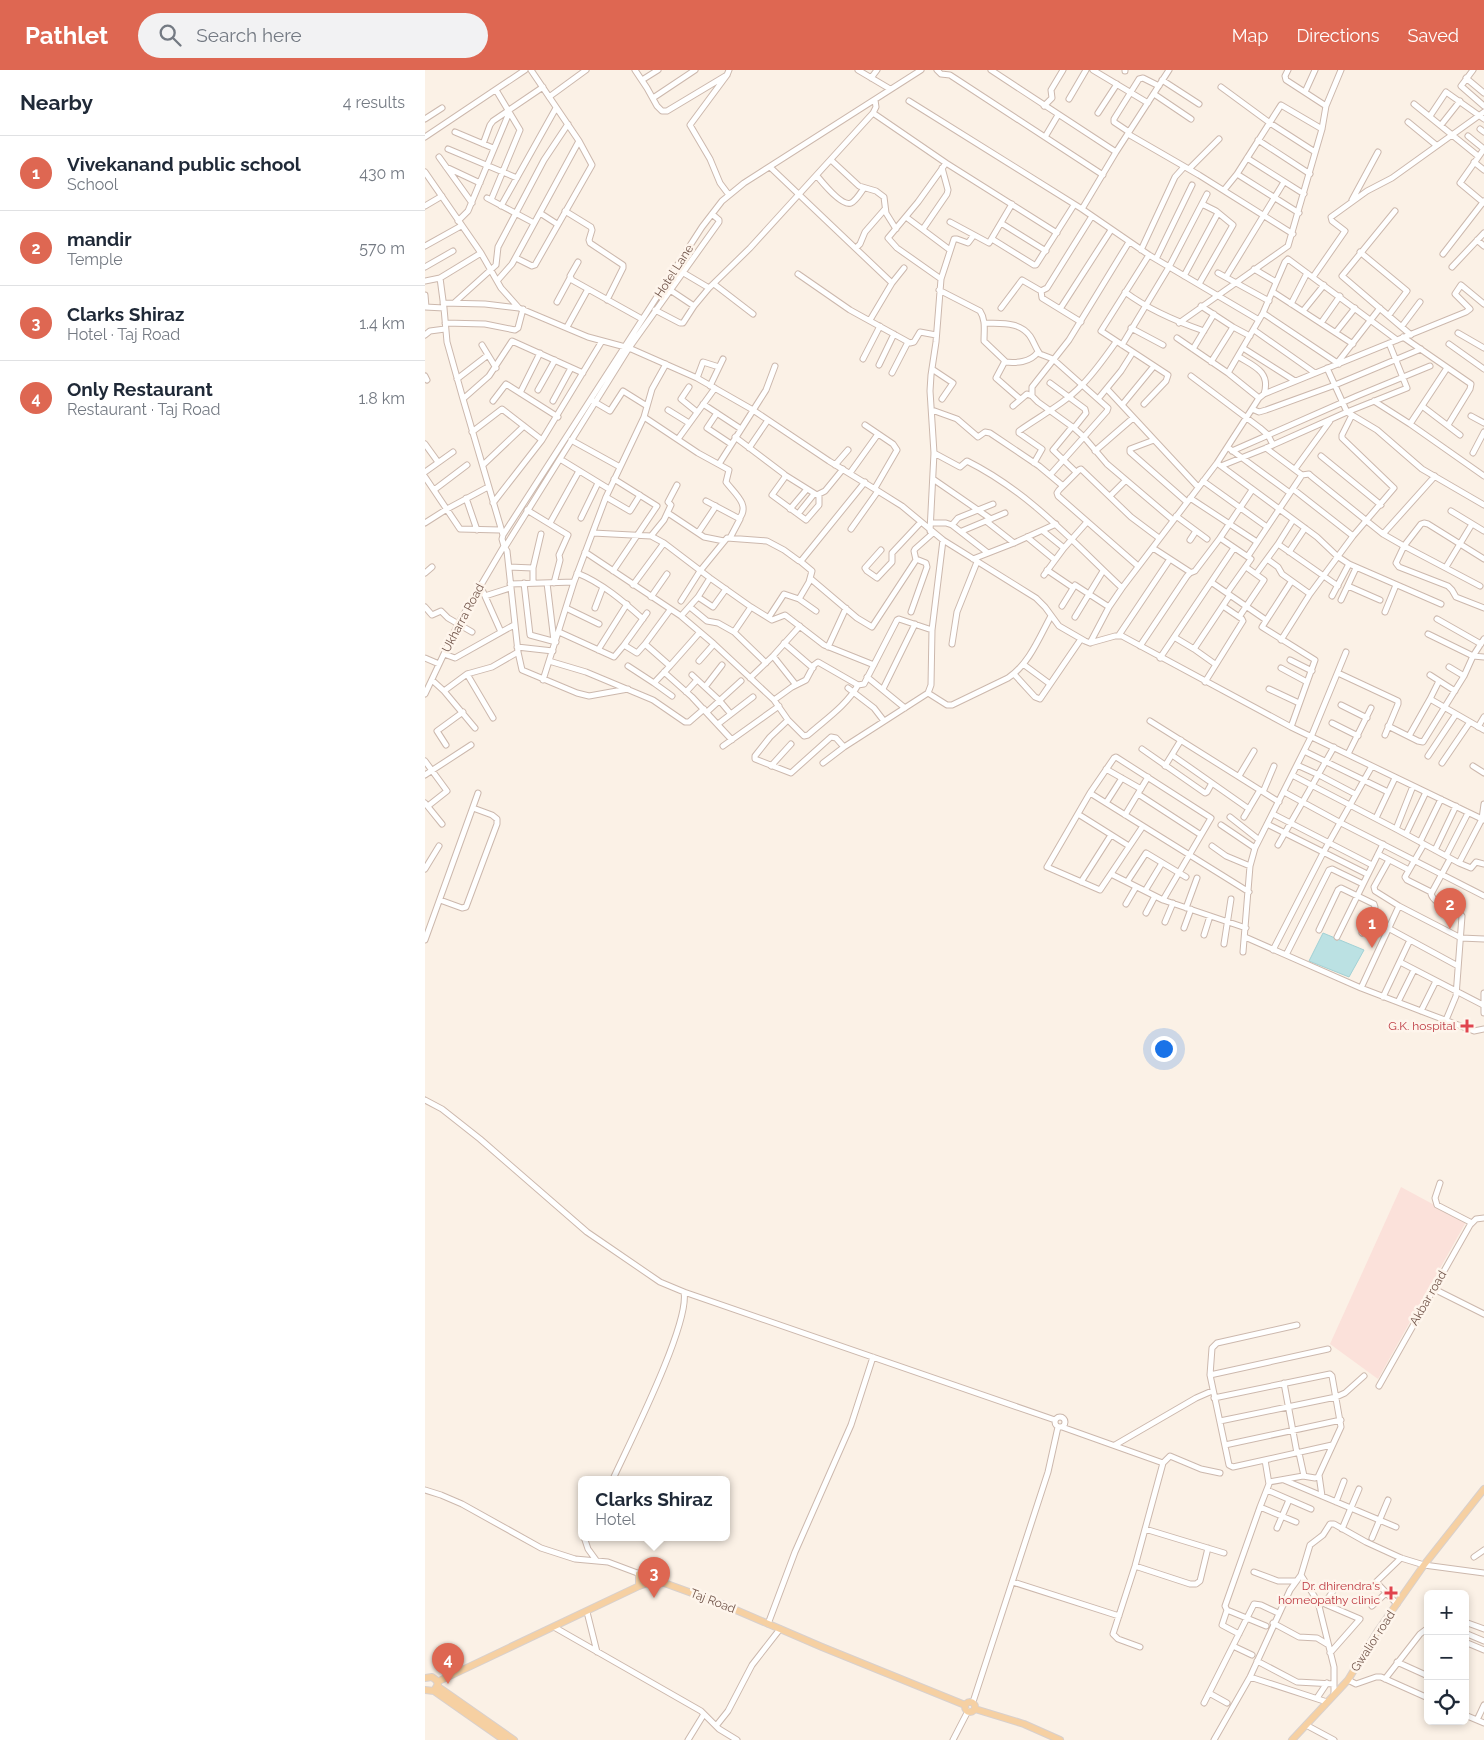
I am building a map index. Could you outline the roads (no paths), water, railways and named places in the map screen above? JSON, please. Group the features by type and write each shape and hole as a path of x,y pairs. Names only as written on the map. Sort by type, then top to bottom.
{"main road":[{"name":"Gwalior road","path":"1292,1740 1348,1680 1424,1565 1484,1489"},
{"path":"639,1574 639,1586"},
{"name":"Taj Road","path":"656,1580 722,1604 967,1709"},
{"path":"425,1690 639,1586 656,1580"},
{"path":"426,1675 432,1677 436,1686 504,1740"},
{"path":"436,1686 515,1740"},
{"path":"967,1709 968,1702 1060,1740"}],"street":[{"path":"425,137 525,70"},
{"path":"516,258 534,266 592,165 579,140 531,70"},
{"path":"549,97 586,70"},
{"path":"635,70 660,109 667,111 728,72"},
{"path":"642,80 658,70"},
{"path":"653,98 695,70"},
{"path":"858,70 890,90"},
{"path":"871,78 877,70"},
{"name":"Hotel Lane","path":"501,533 523,507 592,401 642,319 653,309 667,289 693,240 715,216 729,195 876,102 890,90 921,70"},
{"path":"937,70 941,74 949,75 1103,175"},
{"path":"991,70 1116,152"},
{"path":"1044,106 1052,98 1051,90 1063,70"},
{"path":"1069,99 1087,70"},
{"path":"1093,70 1148,103"},
{"path":"1082,209 1169,70"},
{"path":"1289,70 1285,76 1286,80 1326,106"},
{"path":"1305,92 1315,70"},
{"path":"1179,323 1289,246 1322,129 1326,106 1341,70"},
{"path":"1473,70 1461,84 1461,87 1484,106"},
{"path":"728,72 689,125 710,159 720,183 729,195"},
{"path":"1159,86 1141,78 1113,121 1128,133 1224,190 1293,234"},
{"path":"1466,78 1484,93"},
{"path":"1162,80 1199,104"},
{"path":"1098,113 1117,84"},
{"path":"483,144 490,125 543,87"},
{"path":"1221,88 1315,152"},
{"path":"496,90 520,130 504,172 489,199 534,223"},
{"path":"1313,277 1345,230 1331,218 1371,188 1392,178 1452,134 1483,116 1446,92 1430,116"},
{"path":"1153,94 1191,118"},
{"path":"909,101 1082,209 1141,250 1259,320"},
{"path":"1441,125 1459,101"},
{"path":"626,347 653,309 682,324 694,306 712,286 817,176 873,113 876,102"},
{"path":"1414,104 1479,156"},
{"path":"1224,190 1237,174 1280,106 1283,105 1322,129"},
{"path":"425,119 442,108"},
{"path":"501,206 556,108"},
{"path":"425,246 459,223 466,214 508,112"},
{"path":"873,113 944,166 1057,232"},
{"path":"1045,137 1059,115"},
{"path":"1408,122 1436,145"},
{"path":"455,303 497,263 498,247 544,160 568,124"},
{"path":"455,132 493,148"},
{"path":"1443,254 1484,202 1460,183 1484,149 1468,136"},
{"path":"1141,250 1175,177 1219,139"},
{"path":"497,281 516,258 579,140"},
{"path":"1259,140 1310,174"},
{"path":"448,149 517,178"},
{"path":"1351,202 1378,152"},
{"path":"439,157 472,203"},
{"path":"1247,158 1304,194"},
{"path":"831,160 851,180 865,188 876,191 884,197 888,218 895,229"},
{"path":"1474,162 1484,170"},
{"path":"941,279 889,241 888,237 906,217 944,166"},
{"path":"923,229 947,194 944,166"},
{"path":"446,167 480,183"},
{"path":"772,169 892,283"},
{"path":"425,172 427,179 442,196 481,253 497,281 521,309 518,328 515,330 485,324 445,326 429,331 425,335"},
{"path":"1237,174 1299,213"},
{"path":"817,176 837,198 848,204 865,188"},
{"path":"1226,278 1284,182"},
{"path":"1156,259 1192,185"},
{"path":"1122,345 1169,267 1207,194"},
{"path":"425,206 442,196"},
{"path":"950,222 989,243 1012,204"},
{"path":"1199,284 1233,226 1233,223 1202,204"},
{"path":"992,239 1033,265 1038,264 1074,205"},
{"path":"856,248 865,232 885,209"},
{"path":"565,211 591,227 590,243 623,265 607,300"},
{"path":"1395,211 1343,274 1343,277 1411,334"},
{"path":"539,213 557,224"},
{"path":"1184,276 1218,213"},
{"path":"694,306 667,289 719,222 715,216"},
{"path":"1041,291 1047,288 1092,216"},
{"path":"906,217 950,250"},
{"path":"1001,223 1046,251"},
{"path":"1060,309 1111,230"},
{"path":"1452,267 1484,233"},
{"path":"932,532 934,452 930,391 939,290 955,238 968,243 974,235"},
{"path":"1477,240 1484,246"},
{"path":"1032,396 1032,387 1081,322 1129,242"},
{"path":"425,266 453,251"},
{"path":"1361,252 1407,290 1389,315"},
{"path":"425,281 440,278 481,253"},
{"path":"1144,404 1169,377 1168,375 1101,331 1149,255"},
{"path":"1228,374 1263,313 1288,259 1397,340"},
{"path":"557,302 578,262"},
{"path":"870,320 892,283 904,268"},
{"path":"1254,269 1276,282"},
{"path":"682,272 712,286 753,314"},
{"path":"1291,304 1307,272"},
{"path":"1218,273 1269,301"},
{"path":"798,274 836,301 908,342 914,342 920,332 936,335"},
{"path":"440,278 445,326 457,379 483,465 509,567 517,649 522,670 543,680 589,696 628,689"},
{"path":"570,278 642,319"},
{"path":"1001,308 1022,280 1041,291"},
{"path":"1303,311 1324,284"},
{"path":"1090,643 1109,607 1122,588 1198,487 1219,464 1263,394 1466,312 1470,309 1455,294 1461,285 1484,304"},
{"path":"567,327 588,289"},
{"path":"939,290 980,311 985,323 984,341 1004,359 1004,362"},
{"path":"1041,291 1042,298 1081,322"},
{"path":"1125,292 1145,306 1179,323 1204,331"},
{"path":"1273,292 1353,344"},
{"path":"425,295 426,307 455,303 521,309 588,337 626,347 697,378 753,410 835,465 877,490 943,540 1036,598 1059,626 1090,643 1119,635 1170,559"},
{"path":"1321,323 1339,296"},
{"path":"1403,326 1420,302"},
{"path":"1201,306 1233,328 1250,336"},
{"path":"1336,332 1355,308"},
{"path":"1339,363 1380,308"},
{"path":"1263,313 1339,363"},
{"path":"1193,349 1215,314"},
{"path":"985,323 1021,327 1031,338 1042,356 1053,359 1108,409 1050,475"},
{"path":"863,359 880,326"},
{"path":"1131,328 1163,345"},
{"path":"1211,362 1233,328"},
{"path":"1254,330 1315,373"},
{"path":"1458,333 1484,348"},
{"path":"879,365 894,334"},
{"path":"1403,337 1471,386 1448,425"},
{"path":"1177,338 1259,398"},
{"path":"463,399 496,368 511,341 583,373"},
{"path":"493,503 542,440 602,342"},
{"path":"892,373 908,342"},
{"path":"1034,463 1042,449 1018,431 1069,397 1082,386 1116,342"},
{"path":"1219,464 1266,448 1407,388 1389,343"},
{"path":"1449,344 1484,370"},
{"path":"482,345 496,368"},
{"path":"1243,348 1295,381"},
{"path":"1252,409 1259,412 1335,385 1421,349"},
{"path":"1004,362 1022,361 1034,357 1038,352"},
{"path":"1098,399 1133,352"},
{"path":"520,393 540,353"},
{"path":"457,379 488,355"},
{"path":"1239,356 1262,373 1266,382 1263,394"},
{"path":"679,439 703,404 723,359"},
{"path":"538,390 555,360"},
{"path":"697,378 703,362 719,368"},
{"path":"1004,362 996,378 1020,399"},
{"path":"543,680 577,573 609,489 644,416 652,389 666,364"},
{"path":"719,464 766,390 775,366"},
{"path":"1122,405 1154,366"},
{"path":"1229,449 1268,435 1430,366"},
{"path":"553,401 571,368"},
{"path":"1327,368 1347,412 1389,440 1422,469 1484,505"},
{"path":"1410,424 1447,368"},
{"path":"932,369 953,383 942,399"},
{"path":"1191,376 1268,435 1273,445"},
{"path":"1050,383 1086,411 1053,449 1076,472"},
{"path":"493,401 506,384 557,417"},
{"path":"689,387 681,399 697,412"},
{"path":"1107,388 1198,487"},
{"path":"592,401 610,411 623,391 647,406"},
{"path":"1013,406 1027,394 1032,396 1073,427 1107,464 1126,480 1175,518 1207,538"},
{"name":"Ukharra Road","path":"425,694 458,624 480,585 571,440 592,401"},
{"path":"1374,401 1484,476"},
{"path":"703,404 741,429"},
{"path":"1422,406 1460,435"},
{"path":"472,432 502,409 542,440"},
{"path":"668,410 689,423"},
{"path":"932,410 953,417 978,437 985,432 990,433 1034,463 1063,486"},
{"path":"717,413 707,428 731,444"},
{"path":"1281,640 1337,556 1394,487 1342,438 1341,435 1352,415"},
{"path":"644,416 698,453 729,471 726,482 739,496 744,509 744,513 730,538"},
{"path":"1471,416 1484,423"},
{"path":"1095,451 1133,418"},
{"path":"1295,469 1331,419"},
{"path":"749,448 768,420"},
{"path":"851,529 877,490 897,450 893,444 865,425"},
{"path":"483,465 524,426"},
{"path":"1473,453 1484,432"},
{"path":"850,474 879,434"},
{"path":"735,437 785,475 817,494"},
{"path":"571,440 620,467"},
{"path":"1155,440 1130,449 1130,452 1189,500 1257,542"},
{"path":"425,444 438,462"},
{"path":"1266,448 1302,475"},
{"path":"1229,449 1353,536"},
{"path":"835,465 848,450"},
{"path":"425,472 453,452"},
{"path":"934,452 960,467 967,462 988,473 1056,524 1122,588"},
{"path":"1321,456 1381,505"},
{"path":"560,458 609,489"},
{"path":"1219,464 1305,528 1349,564 1441,604"},
{"path":"434,490 467,465"},
{"path":"798,514 817,494 825,490 843,469"},
{"path":"1138,566 1057,495 1063,486 1076,472 1083,470 1131,516 1159,538"},
{"path":"550,523 579,471"},
{"path":"1248,556 1302,475 1309,474 1383,534 1480,586"},
{"path":"785,475 772,495 807,520 819,505 817,494"},
{"path":"1383,534 1435,476"},
{"path":"425,477 460,528 501,533"},
{"path":"613,571 637,534 657,508 656,505 614,479"},
{"path":"933,479 979,510 1014,543"},
{"path":"1110,496 1126,480"},
{"path":"1203,481 1267,527"},
{"path":"800,561 817,543 865,482"},
{"path":"581,518 598,483"},
{"path":"651,536 668,514 671,505 668,502 677,485"},
{"path":"425,523 447,508 488,487"},
{"path":"791,509 807,489"},
{"path":"1140,646 1190,572 1195,571 1220,538 1252,490"},
{"path":"606,497 630,511 640,496"},
{"path":"465,498 477,530"},
{"path":"706,501 739,519"},
{"path":"952,525 958,518 993,504"},
{"path":"698,533 716,506"},
{"path":"527,510 568,536 559,555 560,560 554,583"},
{"path":"1451,511 1484,531"},
{"path":"962,531 1005,513"},
{"path":"668,514 707,538 724,541"},
{"path":"1256,574 1293,520"},
{"path":"881,550 865,568 867,572 877,578 892,562 892,553 921,522"},
{"path":"1087,522 1071,539 1046,572 1072,587 1075,585 1109,607"},
{"path":"931,523 952,525 988,553"},
{"path":"1484,559 1424,523 1404,546 1396,563 1399,567 1448,586 1456,596 1484,608"},
{"path":"952,644 955,618 975,560 1056,524"},
{"path":"1446,567 1472,524"},
{"path":"1289,552 1305,528"},
{"path":"1043,530 1064,548"},
{"path":"1190,540 1196,531"},
{"path":"811,579 872,627 916,559 915,549 932,532"},
{"path":"593,533 651,536 664,543 751,607 773,620 784,614 828,647 873,665"},
{"path":"533,583 533,568 541,534"},
{"path":"1027,537 1055,560"},
{"path":"681,601 700,571 724,541 730,538 771,542 812,571 811,579 799,599"},
{"path":"1194,650 1251,559 1220,538"},
{"path":"823,763 844,747 928,693 931,685 932,630 943,540"},
{"path":"633,585 664,543"},
{"path":"1278,544 1338,586"},
{"path":"1153,548 1190,572"},
{"path":"1160,658 1234,548"},
{"path":"585,552 681,616 774,700 788,720 802,735 807,736 840,707 858,685 863,684 897,620 932,630"},
{"path":"911,612 927,567 927,563 916,559"},
{"path":"1267,559 1278,567 1282,574 1291,582 1310,594"},
{"path":"1332,596 1349,564"},
{"path":"425,572 432,567"},
{"path":"509,567 533,568"},
{"path":"1239,617 1264,580 1246,567"},
{"path":"1341,600 1356,568"},
{"path":"1075,617 1103,570"},
{"path":"577,573 603,587 627,604 643,619"},
{"path":"651,597 667,574"},
{"path":"681,616 698,597 710,578"},
{"path":"485,596 510,586 524,583 574,582"},
{"path":"1211,582 1266,620"},
{"path":"1291,582 1262,626 1281,640 1315,659 1291,727"},
{"path":"524,583 530,635 555,642"},
{"path":"547,583 555,642"},
{"path":"480,585 501,632"},
{"path":"1348,586 1381,600"},
{"path":"1385,612 1396,586"},
{"path":"595,608 603,587"},
{"path":"1062,606 1072,587"},
{"path":"698,597 713,607 726,589"},
{"path":"769,617 783,594 799,599 816,611"},
{"path":"598,650 627,604"},
{"path":"1205,682 1243,621 1223,606"},
{"path":"425,607 432,615 440,611 473,632"},
{"path":"690,607 707,621 718,623 734,632 766,663"},
{"path":"734,632 751,607"},
{"path":"566,608 599,624"},
{"path":"828,647 846,608"},
{"path":"624,645 637,653 671,610"},
{"path":"559,632 614,657 647,613"},
{"path":"928,693 947,705 1000,683 1014,674 1023,664 1051,616"},
{"path":"1389,726 1423,742 1483,642 1437,619"},
{"path":"883,689 915,624"},
{"path":"444,654 455,658 514,625"},
{"path":"750,678 800,626"},
{"path":"654,683 699,632"},
{"path":"1427,634 1473,656 1484,657"},
{"path":"1119,635 1291,727 1483,820"},
{"path":"1175,637 1215,664"},
{"path":"1014,674 1039,699 1081,639"},
{"path":"785,643 813,668"},
{"path":"645,644 670,666"},
{"path":"699,661 714,644"},
{"path":"444,691 467,674 492,667 517,649 553,651"},
{"path":"1243,952 1250,866 1258,839 1273,814 1304,751 1346,652"},
{"path":"773,656 796,685"},
{"path":"425,658 439,664"},
{"path":"549,660 586,672 653,700 687,722 705,711 741,681"},
{"path":"1290,660 1312,670"},
{"path":"774,700 806,680 816,663 820,662 858,685"},
{"path":"1023,664 1051,684"},
{"path":"628,666 672,696"},
{"path":"705,687 722,666"},
{"path":"1449,667 1464,676"},
{"path":"1281,668 1307,682"},
{"path":"664,672 732,740"},
{"path":"1338,673 1398,701 1385,734"},
{"path":"467,674 493,718"},
{"path":"692,675 730,713"},
{"path":"1430,675 1455,691"},
{"path":"867,677 905,708"},
{"path":"432,680 463,712 475,728"},
{"path":"686,692 697,680"},
{"path":"1409,736 1439,681"},
{"path":"849,688 874,708 884,721"},
{"path":"1269,689 1299,703"},
{"path":"718,724 753,697"},
{"path":"1430,699 1481,729 1484,717"},
{"path":"1341,705 1367,718"},
{"path":"723,746 779,706"},
{"path":"1348,754 1371,708"},
{"path":"446,745 437,731 463,712"},
{"path":"1428,756 1456,714"},
{"path":"788,720 755,756 757,761 787,772 793,772 832,737 836,738 844,747"},
{"path":"1149,721 1279,802"},
{"path":"1442,763 1470,722"},
{"path":"1333,723 1357,736"},
{"path":"1165,766 1181,740"},
{"path":"771,766 791,744"},
{"path":"425,776 471,745"},
{"path":"1278,845 1334,747"},
{"path":"1142,750 1205,793 1212,784"},
{"path":"1239,776 1255,751"},
{"path":"1304,751 1387,792"},
{"path":"1172,755 1249,809"},
{"path":"1143,826 1100,890 1047,866 1090,793 1115,756 1210,816 1211,819 1163,900"},
{"path":"425,760 447,791 426,804 442,824"},
{"path":"1297,765 1355,794"},
{"path":"1244,817 1262,791 1274,766"},
{"path":"1273,950 1371,766"},
{"path":"1473,766 1484,773"},
{"path":"1107,769 1201,835"},
{"path":"1292,775 1396,828 1459,864 1471,868 1476,862 1484,864"},
{"path":"1125,815 1148,777"},
{"path":"1106,803 1122,778"},
{"path":"1376,818 1395,778"},
{"path":"1396,828 1413,786"},
{"path":"1284,792 1484,896"},
{"path":"1406,834 1426,792"},
{"path":"1090,793 1249,892"},
{"path":"425,940 478,794"},
{"path":"1431,892 1406,878 1406,875 1441,799"},
{"path":"1459,864 1483,820 1484,804"},
{"path":"1435,850 1456,806"},
{"path":"440,900 462,908 466,907 497,824 495,816 473,808"},
{"path":"1446,1020 1457,992 1462,914 1434,900 1431,892 1468,813"},
{"path":"1078,814 1129,846"},
{"path":"1273,814 1372,864"},
{"path":"1230,817 1258,839"},
{"path":"1267,824 1367,874"},
{"path":"1221,825 1255,848"},
{"path":"1081,882 1111,835"},
{"path":"1337,936 1383,844"},
{"path":"425,869 439,846"},
{"path":"1212,846 1226,856 1250,866"},
{"path":"1127,882 1145,853 1185,877"},
{"path":"1378,854 1409,870"},
{"path":"1389,860 1374,888 1399,906 1461,938 1484,939"},
{"path":"1145,891 1162,863"},
{"path":"1286,955 1329,870 1363,884"},
{"path":"1111,874 1163,900 1246,928"},
{"path":"1184,928 1197,878"},
{"path":"1126,904 1137,886"},
{"path":"1319,930 1339,888 1375,906 1362,933"},
{"path":"1146,913 1155,896"},
{"path":"1224,944 1231,899"},
{"path":"1165,922 1173,903"},
{"path":"1361,988 1399,906"},
{"path":"1203,935 1210,916"},
{"path":"1388,928 1458,966"},
{"path":"1245,937 1383,997 1474,1031 1484,1029"},
{"path":"1383,997 1410,940"},
{"path":"1399,962 1483,1005"},
{"path":"1398,1002 1413,970"},
{"path":"1421,1011 1436,981"},
{"path":"1484,993 1484,1013"},
{"path":"425,1100 442,1109 480,1139 587,1232 661,1282 684,1292 1055,1420 1059,1417 1063,1418 1065,1423 1060,1427 1048,1472 974,1705"},
{"path":"1440,1183 1435,1198 1436,1204 1472,1223 1476,1219 1484,1218"},
{"name":"Akbar road","path":"1379,1386 1472,1223"},
{"path":"1434,1289 1484,1314"},
{"path":"614,1476 668,1356 685,1304 684,1292"},
{"path":"1297,1325 1215,1344 1211,1350 1210,1374 1229,1465 1231,1467 1332,1445"},
{"path":"1210,1374 1328,1349"},
{"path":"768,1624 795,1552 851,1425 873,1357"},
{"path":"1214,1398 1330,1374 1333,1377 1341,1428 1319,1476 1321,1496"},
{"path":"1220,1421 1336,1397 1345,1393 1364,1376"},
{"path":"1284,1383 1298,1453 1305,1476"},
{"path":"1115,1446 1196,1398 1213,1391"},
{"path":"1055,1420 1055,1425 1060,1427 1163,1463"},
{"path":"1225,1444 1341,1420"},
{"path":"1140,1647 1113,1636 1135,1566 1163,1463 1170,1456 1201,1469 1220,1473"},
{"path":"1239,1634 1222,1626 1227,1610 1226,1604 1267,1490 1269,1482 1265,1460"},
{"path":"1269,1482 1305,1476 1315,1478 1319,1476"},
{"path":"1284,1480 1396,1527"},
{"path":"1336,1502 1344,1481"},
{"path":"1342,1529 1359,1489"},
{"path":"425,1490 462,1504 541,1548 575,1559 608,1562 656,1580"},
{"path":"1267,1490 1311,1508"},
{"path":"1277,1528 1289,1500"},
{"path":"1372,1538 1388,1500"},
{"path":"1261,1507 1296,1522"},
{"path":"1214,1740 1250,1677 1278,1613 1301,1575 1312,1543 1323,1536 1332,1524 1401,1558 1424,1565 1484,1573"},
{"path":"1145,1529 1223,1552"},
{"path":"585,1541 588,1549 596,1560"},
{"path":"1135,1566 1190,1584 1196,1584 1200,1581 1208,1548"},
{"path":"1474,1557 1484,1550"},
{"path":"1397,1604 1377,1585 1377,1580 1401,1558"},
{"path":"1254,1572 1278,1582 1296,1581"},
{"path":"1301,1575 1318,1601 1333,1667 1334,1694"},
{"path":"1013,1582 1119,1616"},
{"path":"1325,1603 1333,1590"},
{"path":"1372,1606 1386,1593"},
{"path":"1318,1601 1360,1620 1330,1653"},
{"path":"1204,1703 1255,1603 1278,1613"},
{"path":"1227,1610 1266,1626"},
{"path":"587,1612 597,1652"},
{"path":"1273,1623 1299,1637 1317,1638 1327,1644"},
{"path":"1469,1623 1484,1629"},
{"path":"554,1627 704,1714 716,1726 737,1740"},
{"path":"716,1726 728,1711 752,1665 780,1629"},
{"path":"1385,1679 1424,1631"},
{"path":"1469,1635 1484,1642"},
{"path":"1469,1644 1484,1650"},
{"path":"1233,1646 1252,1654"},
{"path":"1257,1661 1294,1681 1334,1684"},
{"path":"1397,1662 1424,1674"},
{"path":"1250,1677 1327,1702"},
{"path":"1348,1680 1356,1684 1376,1677 1424,1696"},
{"path":"1317,1698 1327,1683"},
{"path":"1209,1693 1227,1703"},
{"path":"1477,1720 1484,1705"},
{"path":"953,1740 967,1709"},
{"path":"688,1740 704,1714"},
{"path":"1469,1717 1484,1723"},
{"path":"1306,1725 1334,1740"}],"water":[{"path":"1323,933 1364,950 1349,977 1309,961"}],"place":[{"name":"mandir","path":"1450,929"},
{"name":"Vivekanand public school","path":"1372,948"},
{"name":"G.K. hospital","path":"1467,1026"},
{"name":"Dr. dhirendra's homeopathy clinic","path":"1391,1593"},
{"name":"Clarks Shiraz","path":"654,1598"},
{"name":"Only Restaurant","path":"448,1684"}]}
